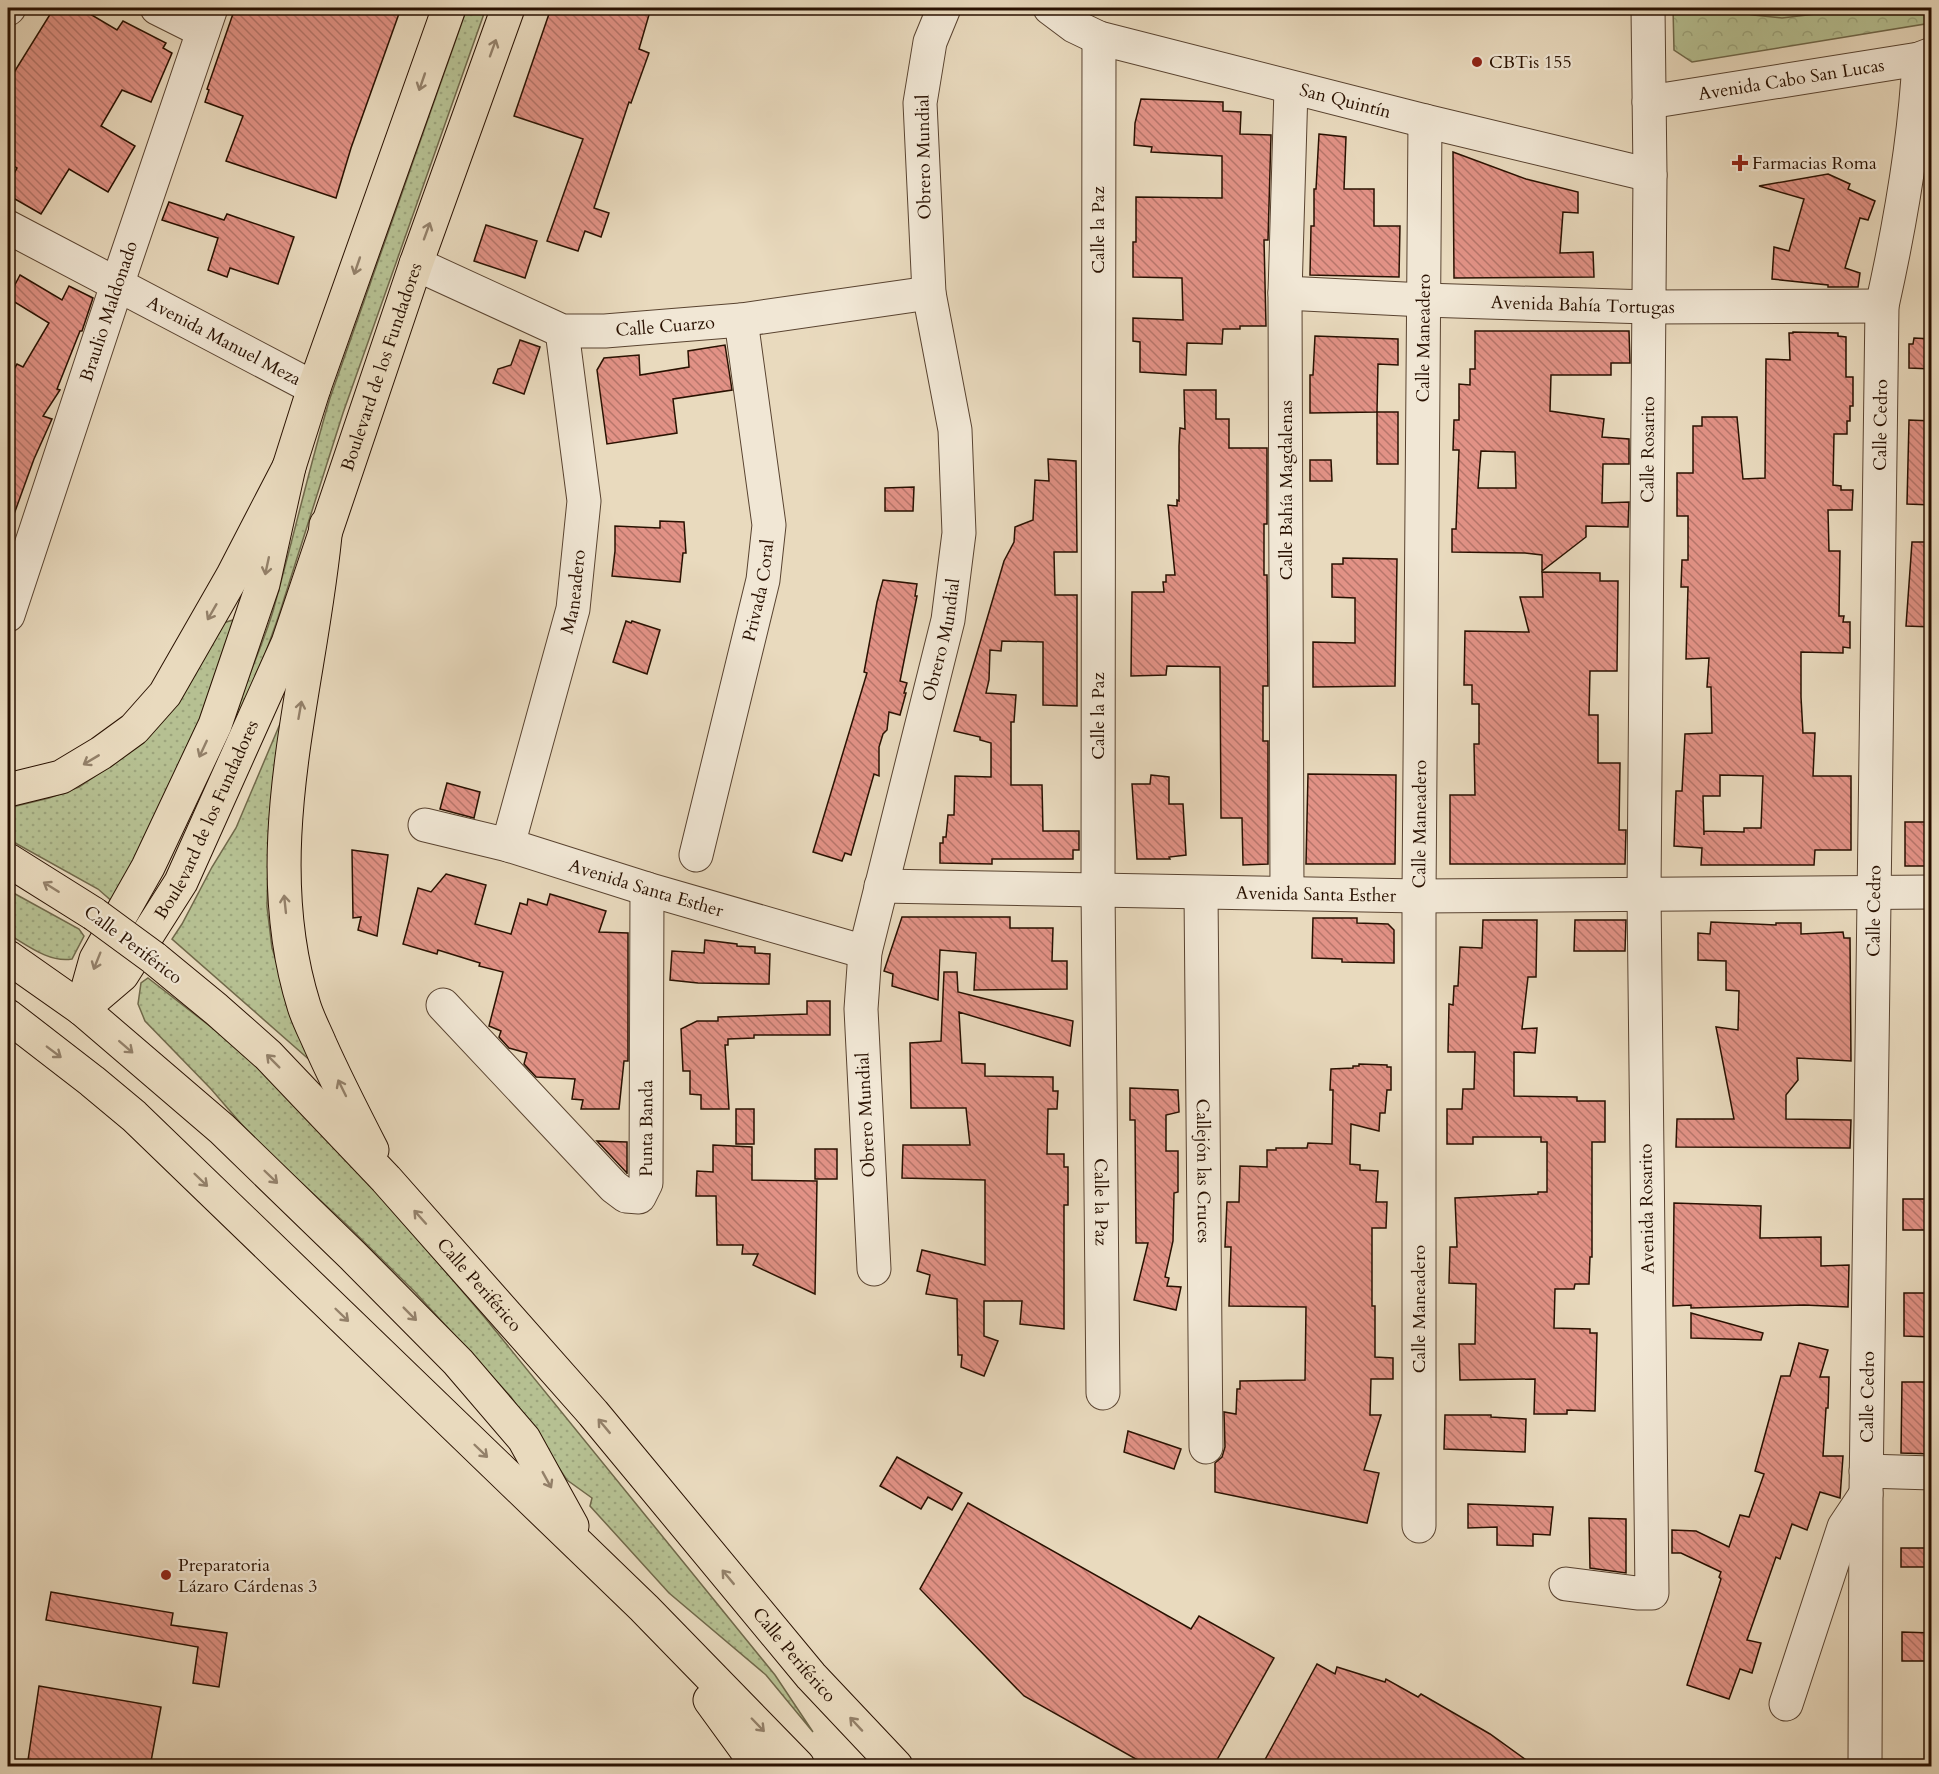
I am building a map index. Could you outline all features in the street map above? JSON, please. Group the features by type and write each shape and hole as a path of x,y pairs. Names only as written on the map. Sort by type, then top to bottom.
{"main road":[{"name":"Boulevard de los Fundadores","path":"82,1008 96,959 148,867 215,725 263,584 289,467 314,388 448,8"},
{"name":"Boulevard de los Fundadores","path":"82,1008 122,975 181,882 288,643 416,264 508,8"},
{"path":"8,790 61,777 101,753 134,729 165,694 232,577 289,467"},
{"path":"327,525 290,770 283,847 283,884 291,961 304,1008 386,1179"},
{"name":"Calle Periférico","path":"8,860 94,914 154,958 268,1055 386,1179 593,1413 811,1676 896,1767"},
{"path":"8,957 82,1008 222,1129 458,1362 524,1439 590,1558"},
{"path":"8,1016 134,1116 644,1608 798,1767"},
{"path":"644,1608 758,1767"}],"street":[{"path":"157,8 207,19"},
{"name":"Obrero Mundial","path":"874,1269 861,1009 865,952 948,620 959,533 955,430 929,293 920,103 930,42 944,8"},
{"name":"San Quintín","path":"1050,8 1074,26 1099,38 1291,88 1650,175"},
{"name":"Calle Rosarito","path":"1644,893 1650,175 1648,8"},
{"name":"Braulio Maldonado","path":"8,615 15,563 117,285 207,19"},
{"name":"Calle la Paz","path":"1099,38 1098,889 1103,1393"},
{"name":"Avenida Cabo San Lucas","path":"1649,102 1925,57"},
{"name":"Calle Cedro","path":"1865,1767 1866,1483 1882,306 1893,255 1925,57"},
{"name":"Calle Bahía Magdalenas","path":"1287,892 1285,293 1291,88"},
{"name":"Calle Maneadero","path":"1419,1526 1419,896 1425,121"},
{"name":"Avenida Manuel Meza","path":"8,228 314,388"},
{"name":"Calle Cuarzo","path":"416,264 562,331 605,332 741,320 929,293"},
{"name":"Avenida Bahía Tortugas","path":"1285,293 1648,307 1882,306"},
{"name":"Privada Coral","path":"696,855 760,591 769,525 741,320"},
{"name":"Maneadero","path":"508,845 573,609 584,501 562,331"},
{"name":"Avenida Santa Esther","path":"425,825 508,845 647,889 865,952"},
{"name":"Avenida Santa Esther","path":"881,886 1419,896 1932,892"},
{"name":"Punta Banda","path":"443,1005 614,1187 626,1196 639,1197 646,1183 647,889"},
{"name":"Callejón las Cruces","path":"1201,893 1206,1447"},
{"name":"Avenida Rosarito","path":"1566,1584 1652,1593 1644,893"},
{"path":"1786,1704 1844,1527 1866,1483 1932,1473"}],"green space":[{"path":"467,8 486,8 343,413 279,615 243,717 231,737 244,689 273,611 330,398"},
{"path":"1673,8 1931,8 1931,23 1692,62 1674,50"},
{"path":"1717,8 1866,8 1782,18"},
{"path":"233,620 236,627 214,704 114,903 98,889 8,839 8,808 49,798 79,787 123,757 223,623"},
{"path":"285,712 268,858 267,907 272,948 296,1020 321,1070 172,939 236,828"},
{"path":"8,890 79,929 84,936 72,959 63,960 47,956 8,934"},
{"path":"148,978 269,1072 371,1184 486,1319 775,1675 813,1732 766,1675 669,1593 590,1506 592,1498 567,1480 511,1397 415,1292 256,1141 211,1089 145,1021 138,1004 141,983"}],"building":[{"path":"54,8 80,8 117,30 123,21 166,43 163,48 172,53 151,102 122,90 101,126 135,146 108,192 69,169 41,214 8,195 8,185 17,168 8,162 8,82"},
{"path":"235,8 401,8 351,148 336,198 226,161 243,116 205,102 209,90 207,89"},
{"path":"551,8 651,8 639,49 649,53 631,103 629,102 594,208 609,213 601,237 585,231 578,251 547,241 583,139 514,116"},
{"path":"1141,99 1223,102 1223,111 1241,112 1240,134 1271,135 1268,240 1264,240 1266,326 1240,326 1240,329 1223,329 1222,344 1187,343 1186,375 1140,372 1140,342 1133,341 1133,318 1183,320 1182,278 1133,277 1136,197 1222,198 1222,156 1151,152 1152,147 1134,145 1135,123"},
{"path":"1319,134 1346,137 1344,189 1374,189 1374,226 1400,226 1399,277 1310,275 1311,226 1314,226 1314,189 1316,189"},
{"path":"1453,152 1526,179 1578,192 1578,213 1563,212 1560,253 1593,252 1594,277 1454,278"},
{"path":"1828,174 1850,184 1848,189 1875,201 1868,220 1860,218 1845,268 1860,273 1858,287 1828,287 1828,285 1772,279 1774,247 1789,251 1804,199 1759,186"},
{"path":"169,202 224,220 227,214 294,237 278,284 230,268 227,277 208,270 218,238 162,220"},
{"path":"486,225 537,241 525,278 474,261"},
{"path":"20,275 62,300 69,286 93,298 82,331 80,331 57,389 60,390 43,416 52,419 34,459 9,528 8,379 17,364 23,367 49,323 8,298"},
{"path":"1475,331 1629,331 1630,363 1611,363 1611,375 1551,375 1550,411 1604,419 1602,437 1629,439 1629,464 1603,464 1602,503 1629,502 1628,527 1586,526 1586,537 1542,571 1542,555 1452,552 1452,529 1456,529 1459,450 1453,450 1454,420 1459,420 1459,384 1470,385 1470,369 1475,369","holes":["1481,451 1515,452 1516,488 1478,488"]},
{"path":"1789,333 1838,333 1838,336 1846,337 1846,377 1853,377 1853,406 1850,406 1847,434 1834,434 1833,485 1841,486 1841,490 1853,490 1852,510 1828,510 1829,551 1840,551 1839,616 1844,616 1843,622 1850,622 1850,648 1843,647 1843,653 1801,652 1803,733 1815,733 1813,776 1851,776 1851,850 1815,850 1814,865 1701,865 1702,848 1674,846 1676,791 1682,791 1685,734 1712,733 1711,687 1707,687 1709,658 1686,659 1688,587 1681,587 1682,560 1688,560 1688,516 1677,516 1677,473 1693,473 1693,426 1702,426 1702,417 1737,417 1743,479 1765,478 1766,359 1790,360","holes":["1720,775 1763,776 1761,828 1744,828 1744,832 1704,831 1704,835 1703,796 1720,796"]},
{"path":"1315,336 1398,339 1398,365 1378,364 1377,412 1310,413 1310,375 1313,375"},
{"path":"1914,338 1932,339 1932,369 1909,368 1909,344 1913,344"},
{"path":"520,340 540,347 524,394 493,383 498,369 511,365"},
{"path":"725,345 732,390 673,399 677,433 607,444 597,370 604,358 639,355 640,375 689,367 688,351"},
{"path":"1184,390 1216,390 1216,419 1229,419 1229,448 1267,448 1264,575 1267,575 1268,686 1263,686 1263,741 1268,741 1268,864 1243,865 1242,818 1221,818 1220,667 1167,666 1166,675 1131,676 1132,592 1164,592 1163,582 1166,582 1166,575 1175,575 1168,505 1177,506 1177,500 1179,501 1180,428 1185,429"},
{"path":"1377,412 1398,412 1398,464 1377,464"},
{"path":"1909,420 1932,421 1932,505 1907,504"},
{"path":"1048,459 1076,461 1077,552 1054,552 1055,595 1077,595 1077,706 1043,705 1043,642 1002,641 1001,651 990,650 986,693 1016,695 1014,722 1011,722 1011,785 1042,785 1043,831 1079,831 1079,850 1073,850 1073,859 992,859 992,864 940,863 940,843 943,843 943,837 946,837 948,815 954,815 955,776 991,777 991,743 980,740 980,737 954,731 1004,561 1014,542 1015,527 1033,520 1035,480 1049,481"},
{"path":"1310,460 1331,460 1332,481 1310,481"},
{"path":"914,487 913,511 885,511 885,488"},
{"path":"660,521 684,522 686,553 683,553 680,582 612,576 615,526 660,528"},
{"path":"1912,542 1932,542 1932,627 1906,626"},
{"path":"1343,558 1397,559 1395,686 1313,687 1313,642 1355,643 1355,598 1332,597 1332,564 1343,564"},
{"path":"1542,572 1600,573 1600,581 1618,581 1617,671 1590,671 1589,715 1598,715 1598,763 1620,763 1619,830 1626,830 1625,864 1450,864 1450,795 1475,795 1474,744 1479,744 1479,704 1472,704 1472,685 1464,685 1465,631 1529,632 1520,597 1543,597"},
{"path":"883,580 917,584 915,596 917,596 900,681 907,683 904,693 906,693 900,715 889,712 887,730 883,734 879,747 879,776 874,774 851,855 845,853 842,861 813,852 867,673 864,672"},
{"path":"626,621 660,630 647,674 613,662"},
{"path":"1308,774 1396,775 1395,864 1306,864"},
{"path":"1151,775 1169,777 1169,804 1183,804 1186,855 1169,857 1170,859 1137,859 1132,784 1150,784"},
{"path":"447,783 480,792 474,818 440,809"},
{"path":"1905,822 1932,822 1932,866 1905,866"},
{"path":"352,850 388,855 377,936 358,930 361,917 353,918"},
{"path":"446,874 486,885 475,924 511,934 520,903 527,905 528,899 547,905 550,894 606,911 599,932 628,933 628,1061 624,1061 619,1109 581,1109 583,1100 572,1099 575,1079 536,1077 524,1064 527,1053 509,1048 499,1037 501,1031 489,1026 503,972 479,966 480,963 438,950 437,954 403,944 418,888 431,892"},
{"path":"902,917 1010,917 1010,928 1053,928 1052,961 1067,961 1067,989 974,990 976,953 940,950 938,1000 892,986 893,974 884,971"},
{"path":"1313,918 1357,918 1357,923 1388,924 1394,930 1394,963 1342,962 1342,959 1312,958"},
{"path":"1483,920 1537,920 1536,977 1528,977 1522,1029 1537,1028 1535,1053 1514,1052 1514,1096 1577,1097 1577,1101 1605,1101 1605,1142 1592,1142 1592,1257 1590,1257 1589,1284 1575,1284 1574,1289 1555,1289 1554,1328 1590,1329 1590,1333 1597,1333 1595,1411 1567,1410 1567,1414 1534,1414 1535,1379 1460,1380 1459,1344 1475,1344 1476,1284 1449,1283 1450,1247 1457,1247 1455,1198 1547,1192 1547,1142 1541,1142 1541,1137 1473,1137 1473,1144 1447,1144 1447,1109 1462,1109 1463,1089 1474,1089 1475,1052 1448,1052 1449,1004 1453,1005 1454,986 1458,986 1460,947 1482,948"},
{"path":"1575,920 1626,920 1625,951 1574,951"},
{"path":"1711,922 1776,925 1776,923 1801,923 1801,934 1843,932 1844,938 1850,938 1851,1061 1797,1058 1798,1080 1786,1095 1786,1119 1851,1120 1850,1148 1676,1147 1677,1119 1734,1119 1716,1027 1738,1030 1739,991 1726,990 1726,961 1698,960 1698,933 1710,934"},
{"path":"705,940 755,947 755,953 770,954 769,984 698,983 670,980 672,951 704,953"},
{"path":"944,972 957,972 958,992 1073,1021 1070,1046 959,1012 962,1063 985,1064 985,1076 1053,1077 1053,1091 1058,1091 1057,1109 1048,1109 1047,1154 1064,1154 1064,1167 1068,1167 1068,1205 1064,1205 1064,1329 1020,1324 1022,1301 984,1301 984,1336 998,1341 984,1376 961,1367 962,1355 958,1355 957,1299 926,1294 930,1275 917,1271 922,1250 985,1265 985,1180 902,1178 903,1145 970,1145 966,1108 911,1108 910,1043 941,1041"},
{"path":"807,1001 830,1001 830,1035 754,1035 754,1038 728,1039 728,1045 725,1045 729,1109 701,1109 701,1095 690,1094 690,1071 683,1071 681,1029 697,1021 718,1021 718,1017 807,1014"},
{"path":"1359,1064 1391,1067 1391,1090 1387,1090 1385,1113 1380,1113 1379,1131 1351,1124 1350,1164 1360,1165 1360,1170 1378,1171 1376,1202 1387,1202 1386,1228 1372,1228 1372,1306 1375,1306 1375,1357 1393,1358 1393,1379 1371,1379 1370,1415 1381,1415 1364,1470 1379,1473 1367,1523 1215,1492 1215,1463 1222,1457 1225,1447 1224,1412 1236,1414 1237,1389 1240,1389 1240,1381 1305,1380 1306,1307 1229,1306 1231,1247 1225,1247 1227,1202 1239,1202 1240,1166 1267,1167 1267,1150 1307,1148 1308,1143 1332,1144 1331,1069 1353,1068"},
{"path":"1130,1088 1178,1090 1179,1112 1166,1115 1166,1151 1178,1151 1178,1192 1174,1193 1173,1241 1165,1277 1169,1278 1167,1286 1181,1287 1176,1310 1134,1300 1148,1243 1136,1243 1135,1120 1130,1120"},
{"path":"736,1109 754,1109 754,1144 736,1144"},
{"path":"597,1141 627,1142 627,1173"},
{"path":"713,1145 752,1147 752,1180 817,1181 815,1294 753,1265 758,1254 742,1254 743,1245 717,1245 716,1196 696,1196 697,1171 713,1172"},
{"path":"815,1149 837,1149 837,1179 815,1179"},
{"path":"1903,1199 1932,1199 1932,1230 1903,1230"},
{"path":"1674,1203 1761,1206 1760,1238 1821,1237 1821,1266 1849,1265 1848,1307 1804,1305 1691,1308 1691,1305 1673,1306"},
{"path":"1904,1293 1932,1293 1932,1337 1904,1336"},
{"path":"1691,1313 1763,1333 1761,1340 1691,1338"},
{"path":"1799,1343 1828,1350 1820,1377 1829,1377 1823,1456 1843,1456 1840,1498 1820,1492 1807,1530 1792,1524 1780,1559 1776,1557 1747,1640 1761,1643 1752,1673 1740,1669 1729,1699 1687,1685 1721,1579 1719,1577 1721,1572 1681,1553 1672,1553 1672,1530 1696,1531 1729,1547 1740,1515 1749,1517 1764,1474 1755,1471 1781,1376 1790,1376"},
{"path":"1902,1382 1932,1382 1932,1454 1901,1453"},
{"path":"1445,1415 1491,1415 1491,1417 1526,1419 1525,1452 1444,1449"},
{"path":"1128,1431 1181,1449 1174,1469 1124,1452"},
{"path":"897,1457 962,1493 952,1510 928,1497 921,1509 880,1486"},
{"path":"968,1503 1191,1629 1199,1616 1274,1658 1213,1767 1150,1767 1024,1696 920,1589"},
{"path":"1468,1504 1553,1507 1550,1535 1533,1534 1533,1546 1497,1545 1497,1527 1468,1528"},
{"path":"1589,1518 1626,1519 1626,1573 1590,1568"},
{"path":"1901,1548 1932,1548 1932,1567 1901,1567"},
{"path":"51,1592 173,1613 171,1625 227,1633 219,1687 193,1683 198,1647 46,1620"},
{"path":"1902,1632 1932,1633 1932,1661 1902,1661"},
{"path":"1317,1664 1335,1674 1337,1667 1385,1682 1386,1679 1418,1697 1421,1694 1490,1734 1536,1767 1261,1767"},
{"path":"39,1686 161,1707 150,1767 27,1767"}],"place":[{"name":"CBTis 155","path":"1477,62"},
{"name":"Farmacias Roma","path":"1740,163"},
{"name":"Preparatoria Lázaro Cárdenas 3","path":"166,1575"}]}
